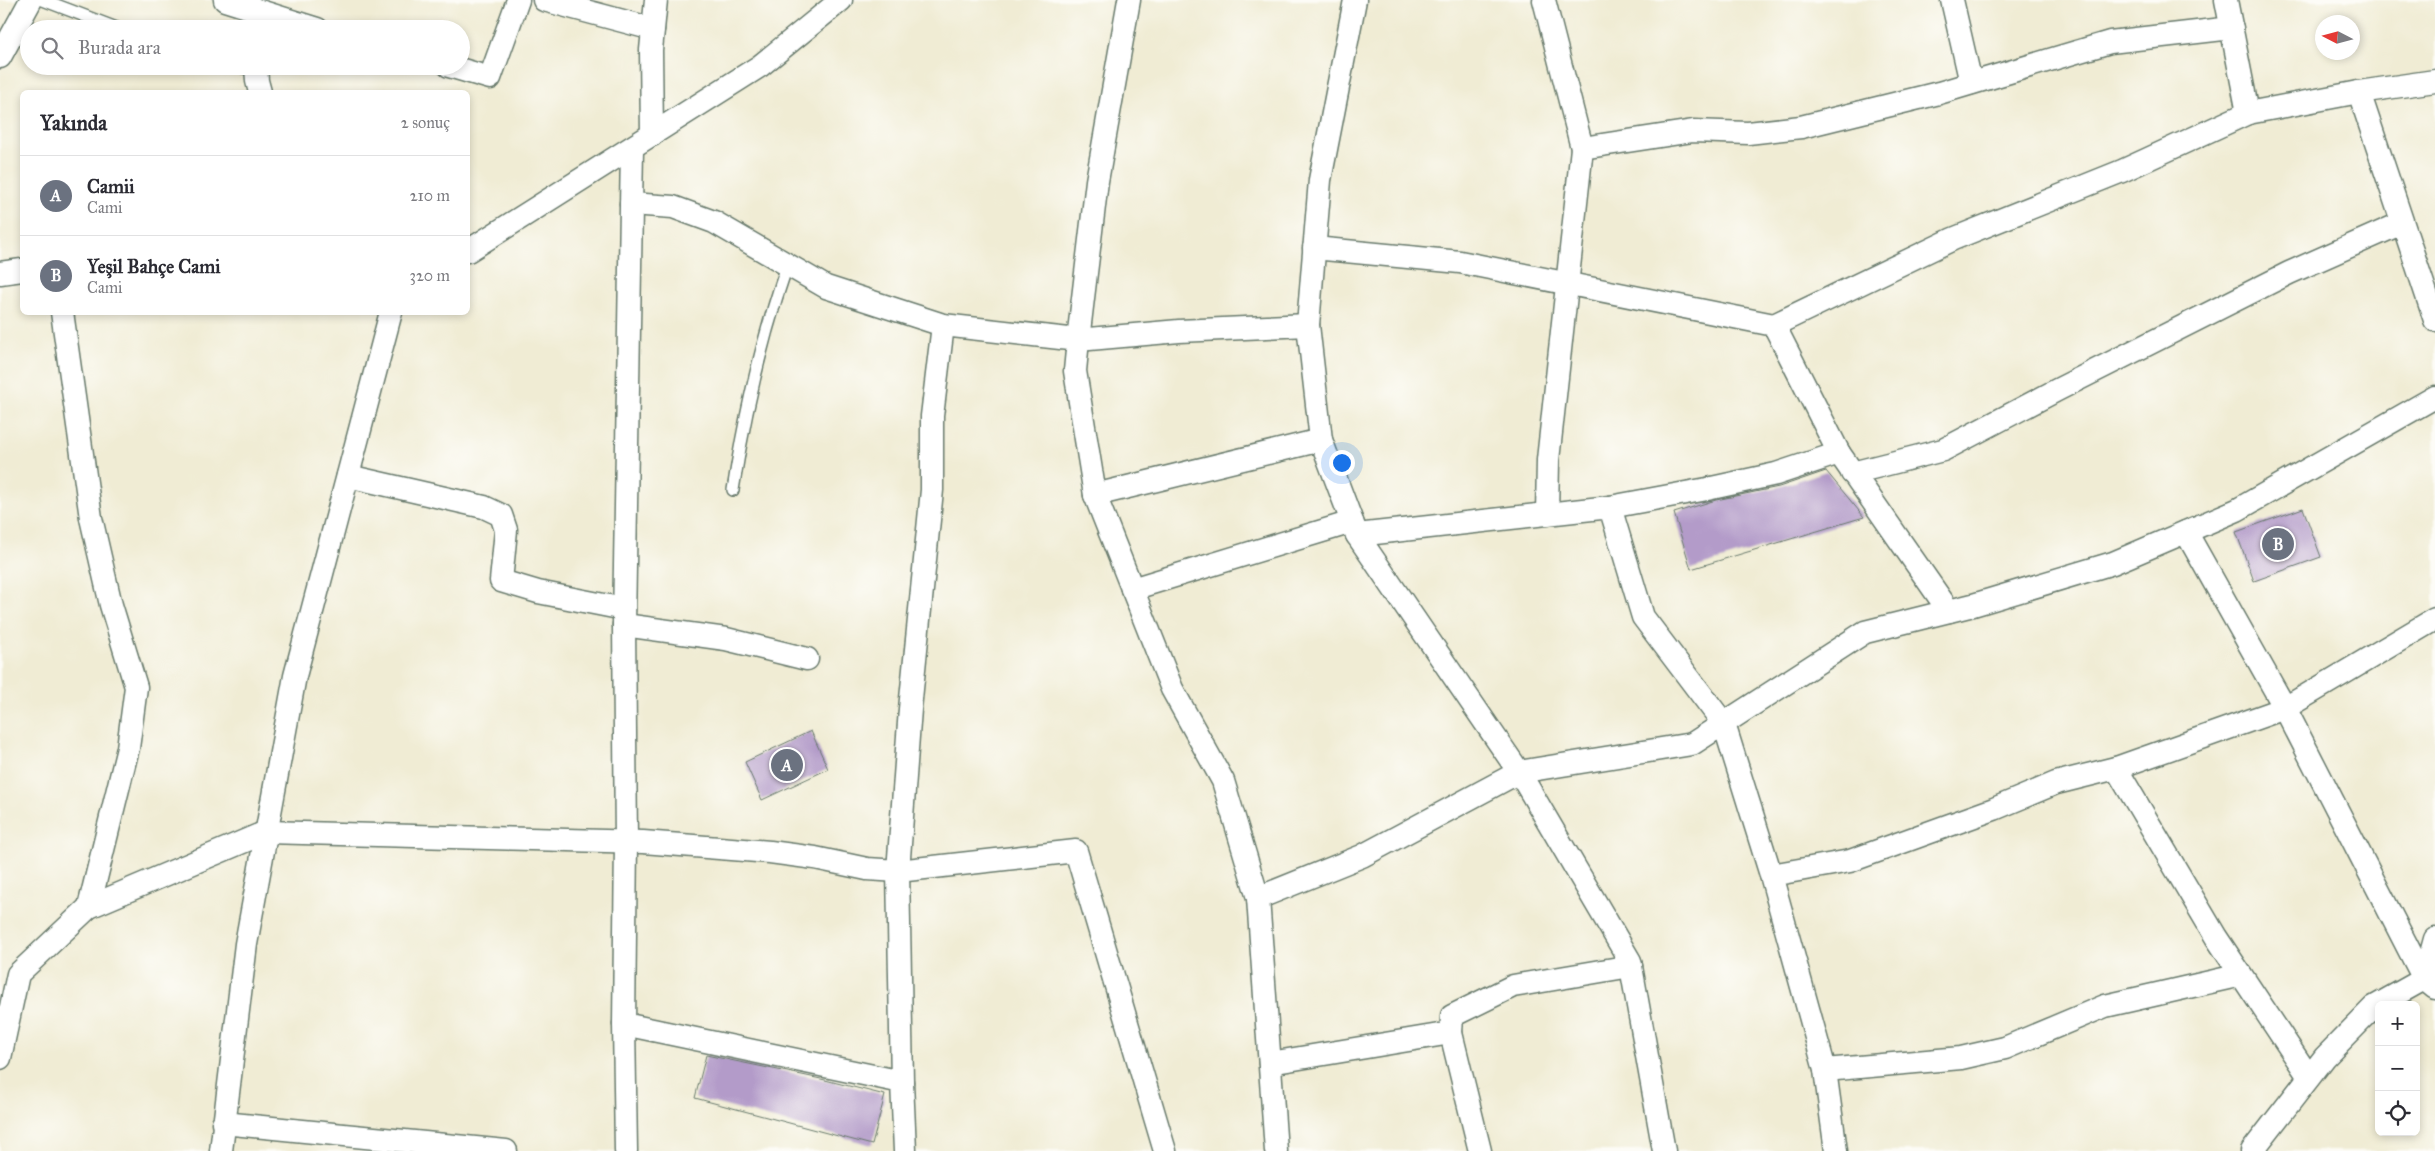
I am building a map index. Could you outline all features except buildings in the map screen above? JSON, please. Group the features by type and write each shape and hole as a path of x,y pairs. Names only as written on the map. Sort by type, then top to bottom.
{"street":[{"path":"20,20 31,0"},
{"path":"225,0 263,20"},
{"path":"470,72 490,78 518,0"},
{"path":"544,0 653,29"},
{"path":"652,135 651,50 656,0"},
{"path":"470,250 760,66 841,0"},
{"path":"1129,0 1097,181 1075,371 1095,495 1172,689 1223,781 1258,898 1276,1151"},
{"path":"1354,0 1320,180 1308,325 1322,440 1355,529 1519,772 1631,966 1664,1151"},
{"path":"1544,0 1582,148 1548,460 1547,514"},
{"path":"1952,0 1971,83"},
{"path":"2226,0 2248,114"},
{"path":"0,57 20,20"},
{"path":"1582,148 1693,131 1748,133 1800,127 1971,83 2110,42 2232,28"},
{"path":"1314,248 1460,262 1774,325 1952,239 2122,171 2248,114 2359,92 2435,81"},
{"path":"2359,92 2435,320"},
{"path":"626,1151 624,1024 626,842 624,617 632,148"},
{"path":"631,204 673,207 714,222 826,287 943,326 1078,340 1180,331 1308,325"},
{"path":"1852,473 1943,450 2281,277 2402,223"},
{"path":"0,273 20,270"},
{"path":"62,315 91,518 111,605 136,687 128,748 89,907"},
{"path":"221,1151 246,944 295,676 390,315"},
{"path":"1774,325 1839,453 1949,611"},
{"path":"905,1151 898,871 910,709 932,490 932,416 943,326"},
{"path":"1258,898 1362,856 1519,772 1692,744 1865,632 1949,611 2113,563 2237,510 2435,397"},
{"path":"1095,495 1322,440"},
{"path":"1132,589 1355,529 1547,514 1610,507 1776,474 1839,453"},
{"path":"348,476 484,507 501,515 506,530 501,581 624,617 807,659"},
{"path":"1610,507 1643,618 1724,724 1771,875 1825,1070 1836,1151"},
{"path":"2186,532 2285,708 2430,983"},
{"path":"1771,875 1850,861 1994,809 2056,782 2116,768 2285,708 2435,619"},
{"path":"2116,768 2216,937 2309,1077"},
{"path":"0,1058 9,971 89,907 266,832 626,842 770,852 815,858 867,869 898,871 1076,851 1165,1151"},
{"path":"2430,983 2435,939"},
{"path":"1480,1151 1451,1033 1452,1016 1513,986 1631,966"},
{"path":"1825,1070 1961,1058 2005,1048 2105,1006 2241,975"},
{"path":"2252,1151 2325,1057 2374,1007 2430,983"},
{"path":"624,1024 902,1082"},
{"path":"1270,1063 1451,1033"},
{"path":"223,1123 506,1151"}],"lane":[{"path":"43,0 95,20"},
{"path":"733,490 744,417 756,364 787,266"}],"place":[{"name":"Yeşil Bahçe Cami","path":"2278,544"},
{"name":"Camii","path":"787,765"}]}
